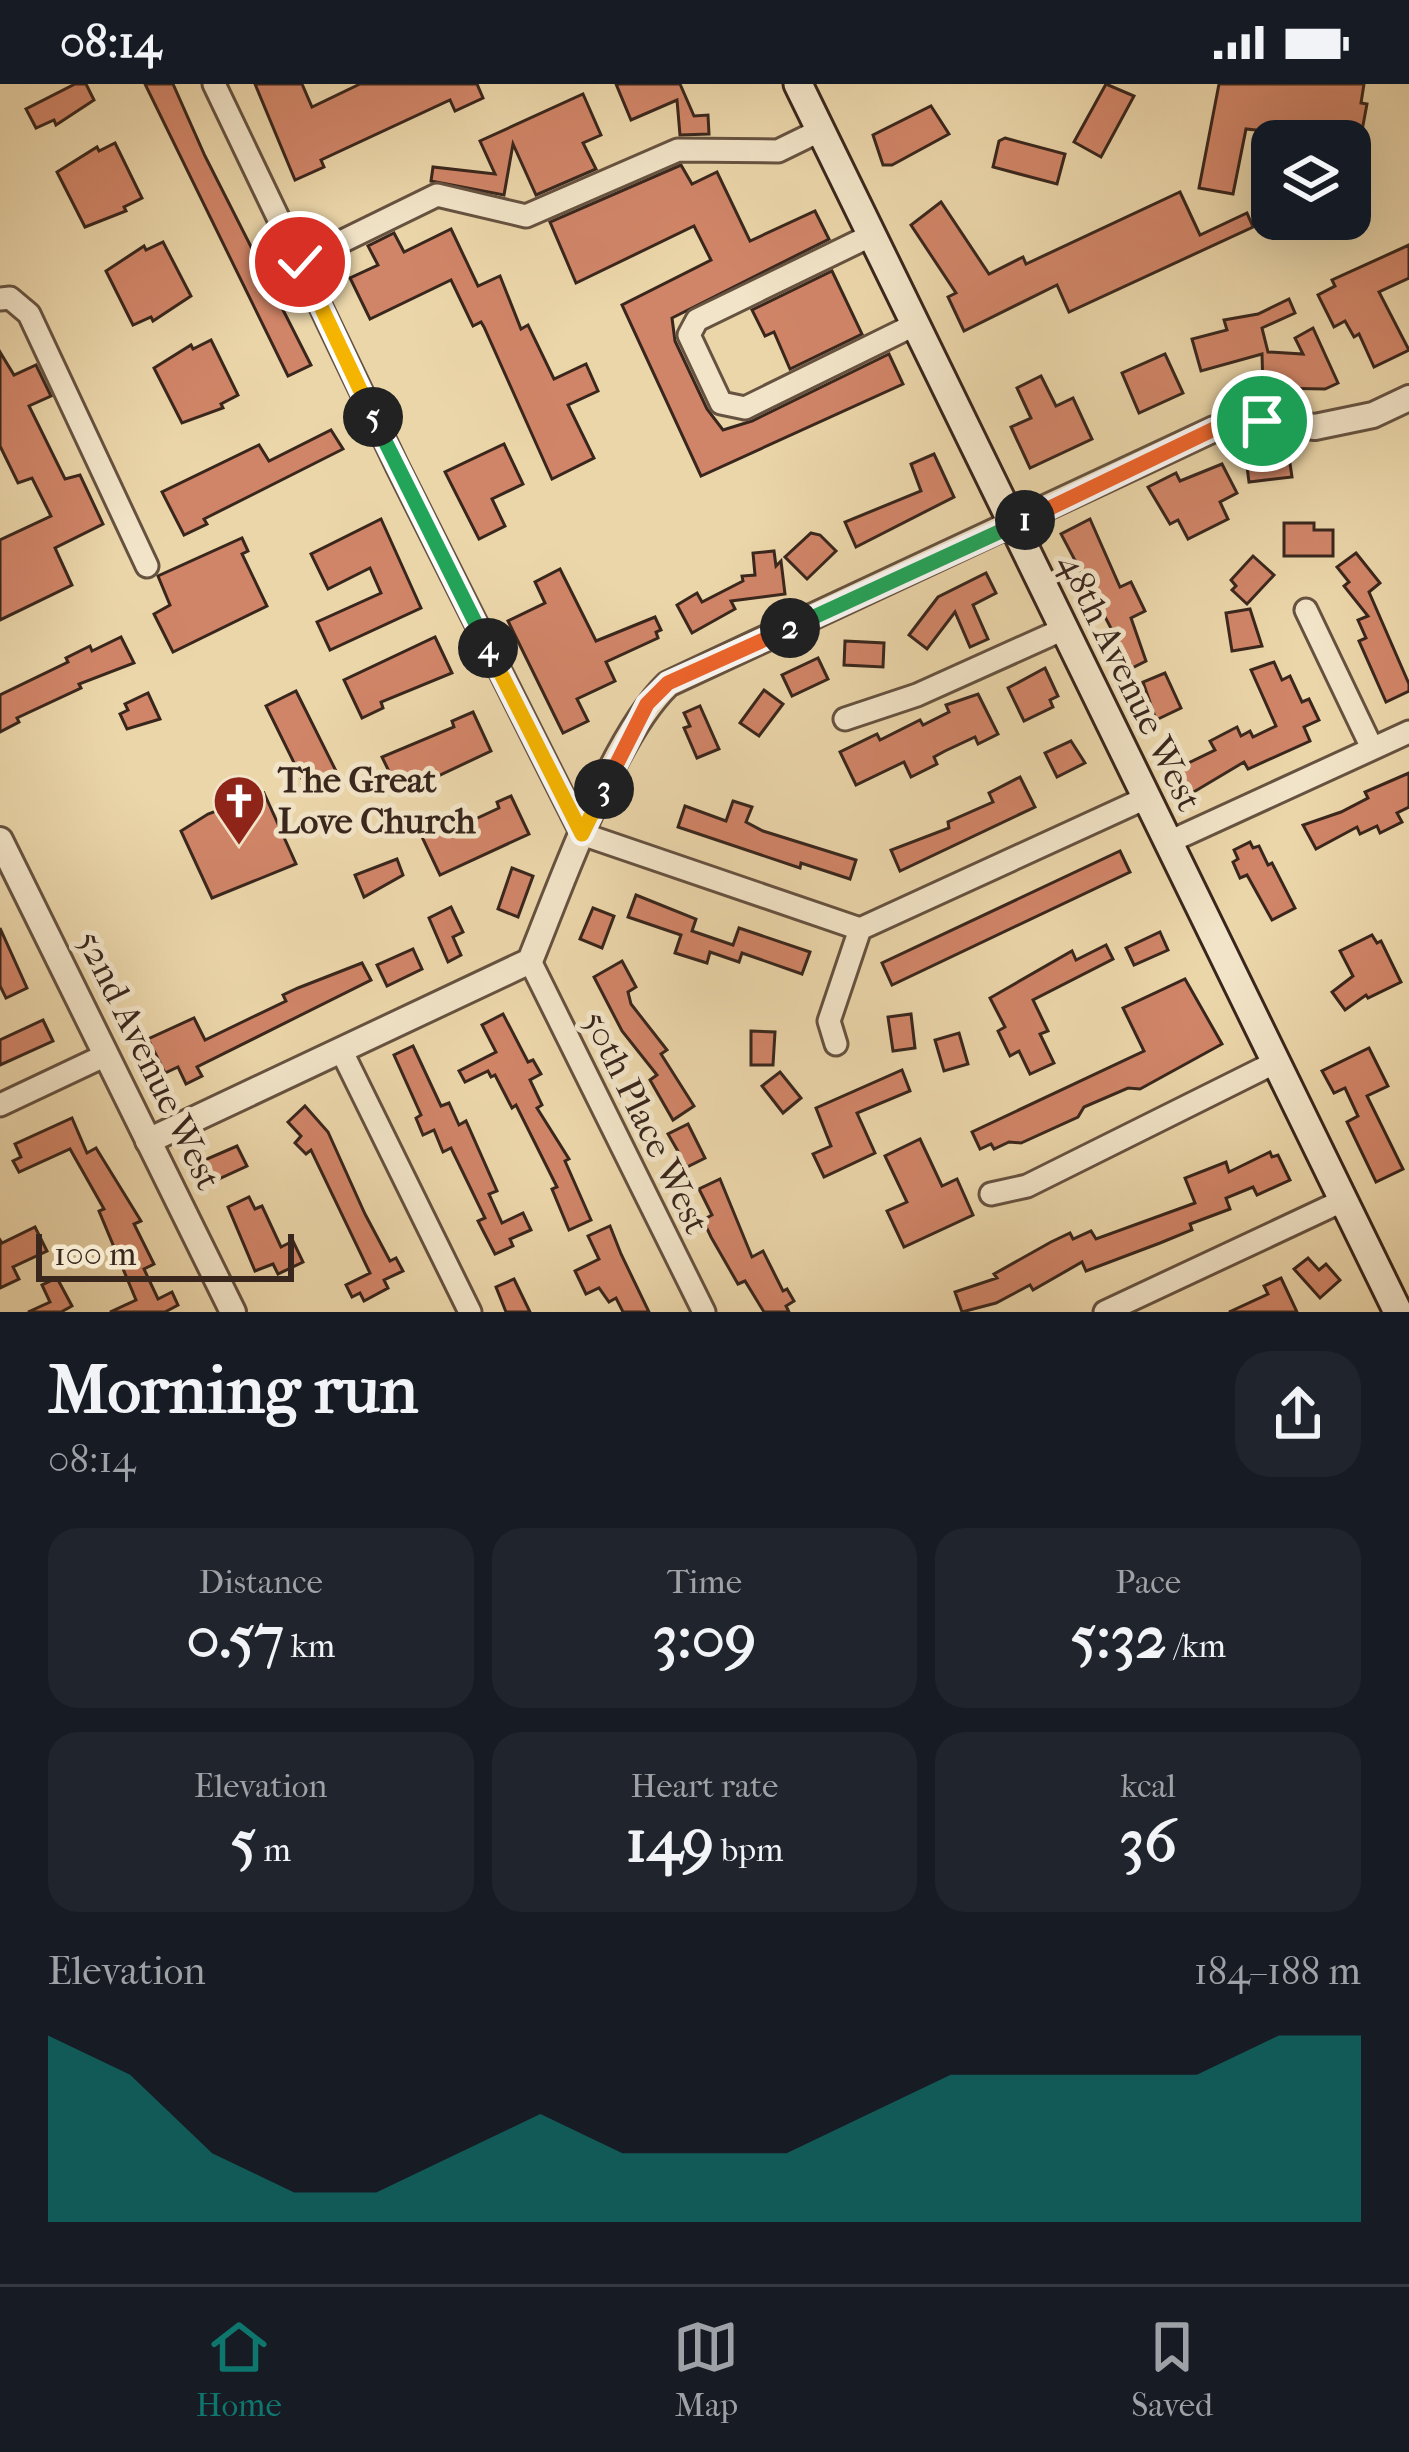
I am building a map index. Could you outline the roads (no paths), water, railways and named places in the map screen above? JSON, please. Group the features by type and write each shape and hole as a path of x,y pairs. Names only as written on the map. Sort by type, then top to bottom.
{"main road":[{"name":"48th Avenue West","path":"798,84 1398,1312"}],"street":[{"path":"214,84 582,834 860,928 1148,797"},
{"path":"300,262 437,195 526,216 678,150 778,151 821,130"},
{"path":"872,235 697,320 689,334 722,403 745,408 916,324"},
{"path":"0,299 10,298 29,314 147,566"},
{"path":"148,1141 530,961 582,834 647,704 668,683 1214,429 1262,421 1315,427 1373,415 1409,398"},
{"path":"1306,610 1372,748"},
{"path":"845,719 917,695 1066,628"},
{"path":"1169,842 1409,732"},
{"name":"52nd Avenue West","path":"0,840 233,1312"},
{"path":"836,1044 829,1021 860,928"},
{"name":"50th Place West","path":"530,961 704,1312"},
{"path":"341,1050 470,1312"},
{"path":"0,1105 106,1055"},
{"path":"991,1194 1027,1186 1274,1063"},
{"path":"1105,1312 1342,1201"}],"place":[{"name":"The Great Love Church","path":"239,847"}]}
